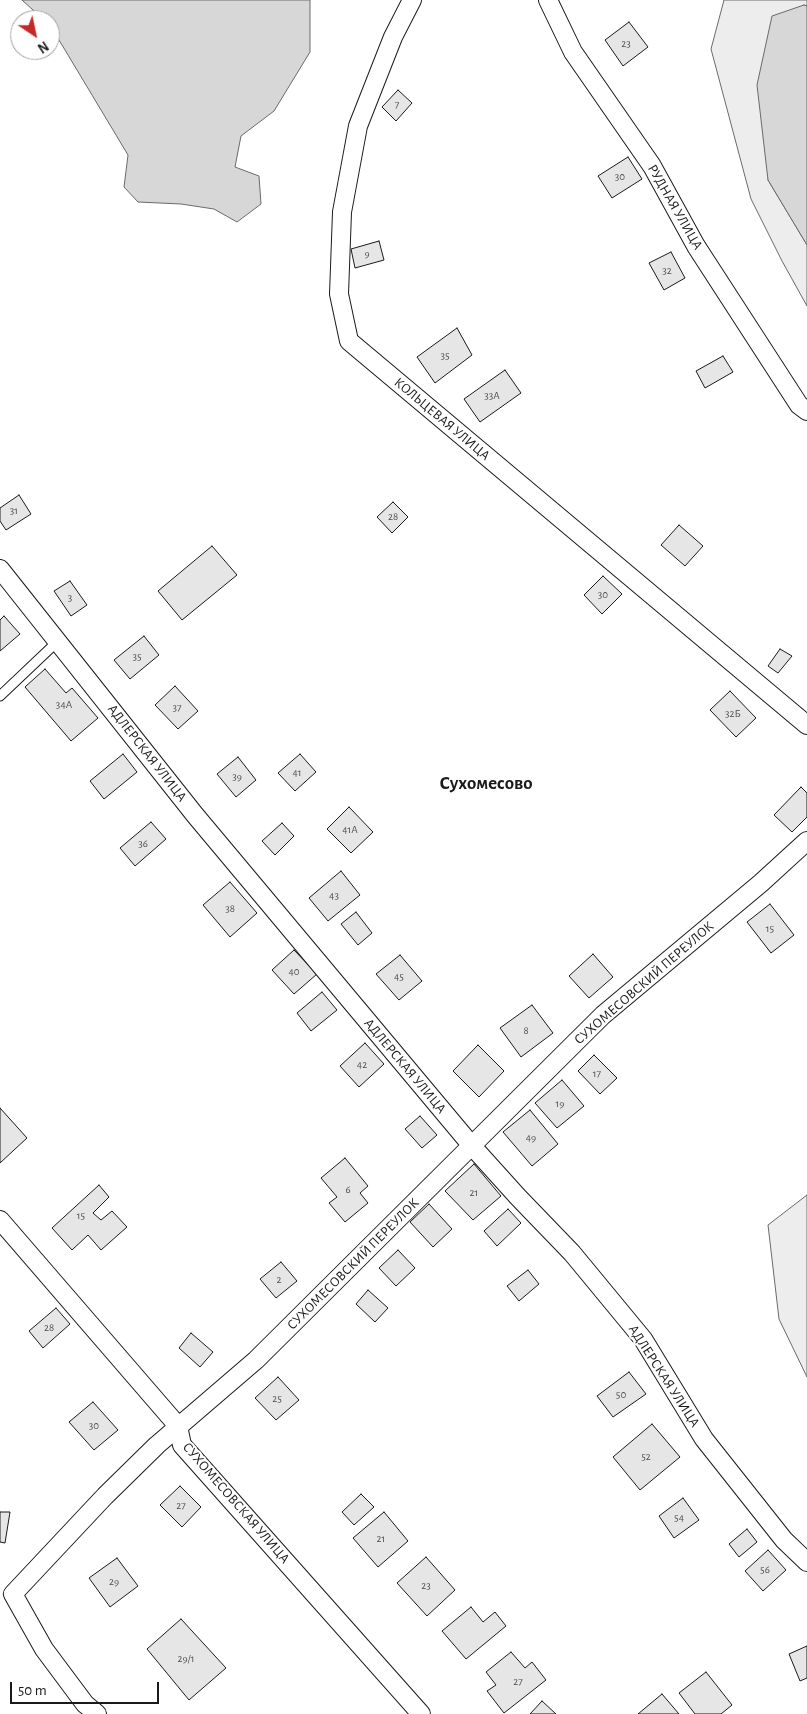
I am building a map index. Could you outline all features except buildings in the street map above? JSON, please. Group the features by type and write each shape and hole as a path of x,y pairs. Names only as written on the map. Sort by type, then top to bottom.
{"street":[{"name":"КОЛЬЦЕВАЯ УЛИЦА","path":"412,0 393,37 358,126 342,212 339,294 349,341 807,725"},
{"name":"РУДНАЯ УЛИЦА","path":"548,0 573,52 652,166 696,246 799,405 807,411"},
{"name":"АДЛЕРСКАЯ УЛИЦА","path":"0,569 195,815 472,1146 518,1197 572,1252 643,1339 704,1438 784,1540 807,1562"},
{"name":"СУХОМЕСОВСКИЙ ПЕРЕУЛОК","path":"96,1714 85,1704 44,1649 7,1592 157,1445 256,1360 603,1015 761,883 807,841"},
{"name":"СУХОМЕСОВСКАЯ УЛИЦА","path":"0,1220 178,1426 182,1445 422,1714"}],"lane":[{"path":"0,696 58,641"}],"shaded area":[{"path":"22,0 310,0 310,52 274,111 241,136 235,167 259,176 261,204 237,222 214,209 181,204 138,202 124,187 128,155 60,42 60,10 33,10"},
{"path":"724,0 807,0 807,6 804,5 768,180 807,245 807,306 751,199 711,49"},
{"path":"804,5 807,6 807,245 768,180 757,85 772,16"},
{"path":"807,1195 807,1377 779,1319 768,1225"}],"district":[{"name":"Сухомесово","path":"486,783"}]}
